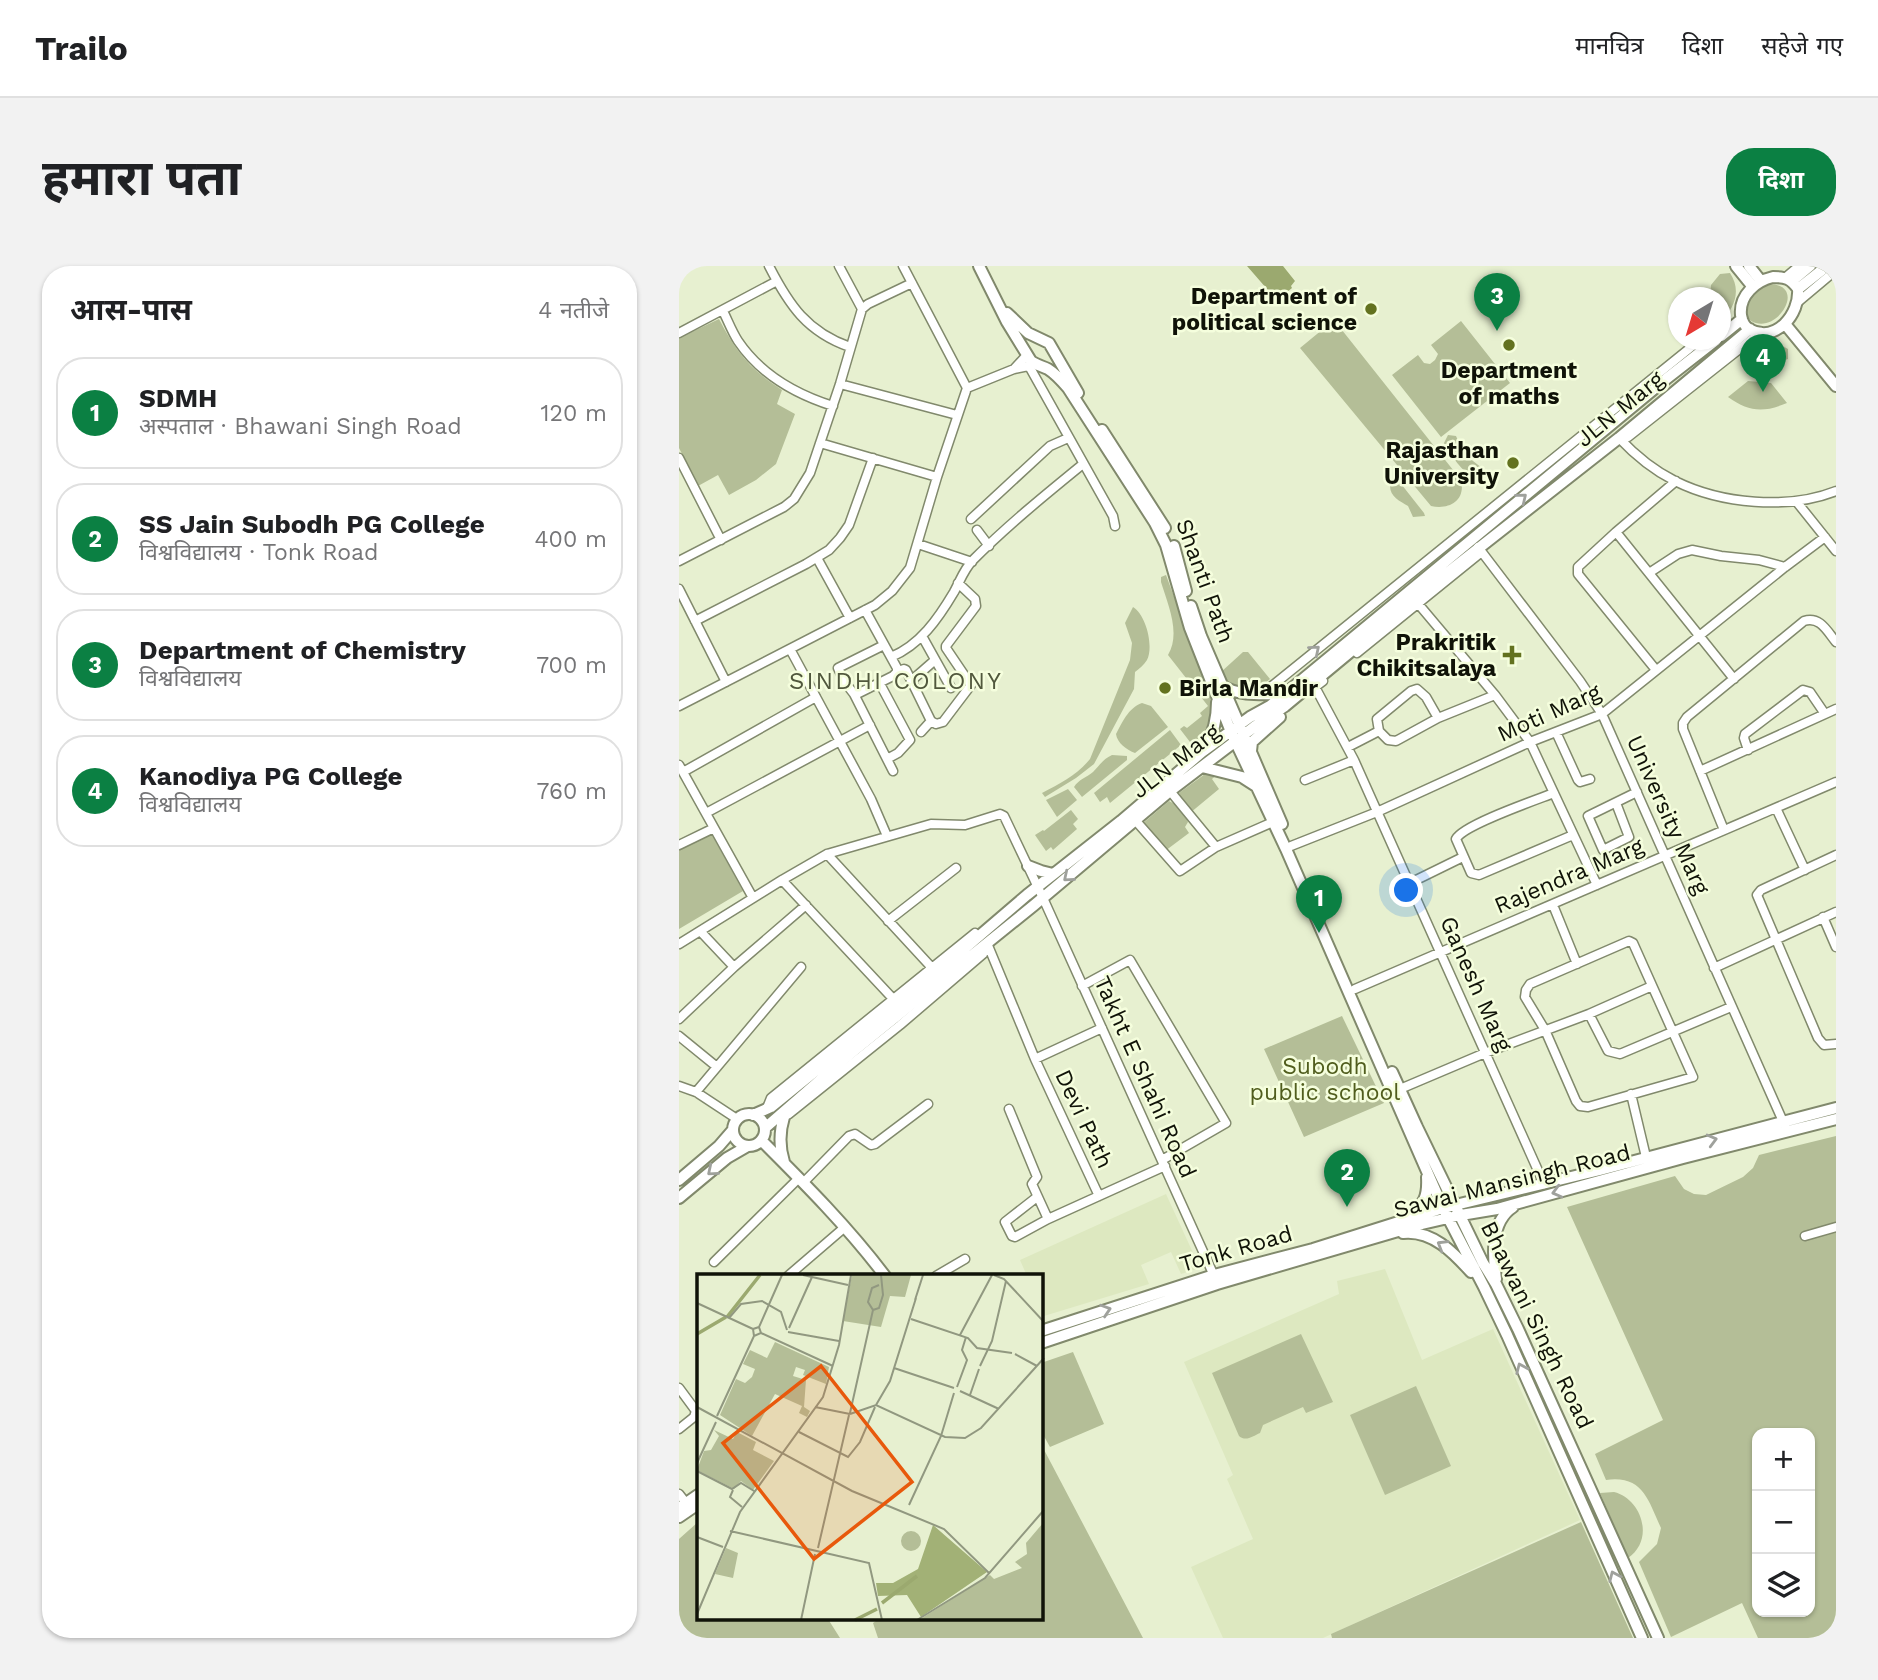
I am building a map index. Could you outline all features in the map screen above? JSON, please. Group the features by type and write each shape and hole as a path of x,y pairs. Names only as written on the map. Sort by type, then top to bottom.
{"main road":[{"path":"979,266 1007,321 1031,360 1048,369 1068,388 1160,532 1190,628 1217,698 1238,733 1256,786 1446,1213 1484,1287 1642,1638"},
{"path":"1736,266 1757,284"},
{"path":"1749,266 1757,284"},
{"path":"1792,282 1810,266"},
{"path":"1792,282 1798,302 1792,317 1785,324 1776,330 1756,331 1744,325 1741,306 1743,299 1757,284 1773,277 1792,282 1827,266"},
{"path":"1002,309 1028,333 1049,343 1054,351 1048,363 1031,360"},
{"path":"1731,327 1742,319"},
{"path":"1785,324 1836,386"},
{"name":"JLN Marg","path":"753,1115 767,1108 934,971 1136,821 1285,694 1477,546 1621,440 1756,331"},
{"path":"1031,360 1035,341 1041,340"},
{"name":"JLN Marg","path":"765,1128 856,1049 987,943 1053,874 1203,752 1285,706 1315,684 1416,601 1608,428 1703,350"},
{"name":"Shanti Path","path":"1054,351 1161,519 1173,543 1201,636 1238,733"},
{"path":"1252,754 1251,742 1315,684"},
{"path":"1221,685 1227,690 1285,694"},
{"path":"1203,752 1213,734 1217,698"},
{"name":"Bhawani Singh Road","path":"1238,733 1252,754 1400,1089 1529,1353 1658,1638"},
{"path":"1202,767 1242,777 1256,786"},
{"path":"1028,866 1053,874"},
{"path":"1459,1210 1646,1157 1785,1126 1836,1108"},
{"path":"679,1180 719,1146 732,1131 737,1119 746,1114 761,1119 765,1136 752,1147 746,1147 737,1142 732,1131"},
{"path":"780,1117 780,1149 784,1162"},
{"name":"Sawai Mansingh Road","path":"1043,1342 1216,1280 1382,1231 1459,1210 1497,1209 1785,1126 1836,1119"},
{"path":"762,1141 845,1227 883,1274"},
{"path":"679,1198 727,1158 746,1147"},
{"path":"1382,1231 1419,1208 1427,1191 1427,1170"},
{"path":"1496,1283 1493,1256 1495,1235 1506,1212 1525,1200"},
{"path":"1382,1231 1411,1233 1440,1242 1456,1255 1484,1287"},
{"name":"Tonk Road","path":"1043,1330 1216,1280"},
{"path":"681,1502 697,1494"},
{"path":"679,1517 697,1505"}],"street":[{"path":"769,266 792,307 805,321 823,335 850,347"},
{"path":"839,266 862,309"},
{"path":"903,266 967,388"},
{"path":"1792,282 1799,266"},
{"path":"1798,302 1836,270"},
{"path":"679,333 777,281"},
{"path":"679,561 794,499 810,473 862,309 912,284"},
{"path":"723,311 737,339 761,367 792,390 833,406"},
{"path":"1262,694 1688,350"},
{"path":"679,706 875,605 893,592 910,568 967,388 1031,360 1068,438 1113,516 1115,526"},
{"path":"840,384 957,415"},
{"path":"971,519 1050,446 1068,438"},
{"path":"1621,440 1650,465 1675,481 1706,492 1770,503 1797,501 1836,491"},
{"path":"820,443 937,477"},
{"path":"679,457 721,540"},
{"path":"695,621 817,558 835,544 849,525 873,458"},
{"path":"891,657 911,646 922,636 943,609 972,562 1020,515 1083,464"},
{"path":"1656,670 1578,574 1578,567 1675,481"},
{"path":"1797,501 1836,551"},
{"path":"977,530 989,546"},
{"path":"1616,532 1734,678"},
{"name":"Moti Marg","path":"1291,846 1377,812 1530,742 1602,714 1825,537"},
{"path":"918,544 972,562"},
{"name":"University Marg","path":"1477,546 1602,714 1785,1126"},
{"path":"1649,573 1678,554 1692,550 1759,560 1785,567"},
{"path":"817,558 850,618"},
{"path":"855,695 904,669 932,721 936,724 943,722 971,685 946,649 976,606 975,599 958,583"},
{"path":"679,589 726,682"},
{"path":"1416,601 1495,695 1530,742 1597,885"},
{"path":"865,610 897,672"},
{"path":"1724,830 1683,729 1683,723 1804,621 1811,619 1820,622 1836,642"},
{"path":"922,636 951,688"},
{"path":"884,645 838,668 855,695 893,771"},
{"path":"679,944 827,855 887,836 871,799 790,649"},
{"path":"911,681 935,660"},
{"path":"879,682 910,740 887,759"},
{"name":"Ganesh Marg","path":"1315,684 1354,760 1544,1184"},
{"path":"1439,718 1426,697 1417,689 1377,719 1379,731 1388,740 1396,741 1439,718 1495,695"},
{"path":"1748,750 1745,734 1803,690 1811,692 1825,714"},
{"path":"753,898 681,769 816,697"},
{"path":"1700,771 1836,709"},
{"path":"921,732 932,721"},
{"path":"706,813 870,725"},
{"path":"1348,747 1379,731"},
{"path":"1556,732 1578,780 1580,782 1590,779"},
{"path":"1305,780 1354,760"},
{"name":"Rajendra Marg","path":"1355,989 1836,782"},
{"path":"1170,791 1216,848"},
{"path":"1603,850 1588,816 1637,792"},
{"path":"1554,793 1459,833 1456,839 1471,873 1479,875 1573,835"},
{"path":"1585,859 1629,836 1616,803"},
{"path":"1776,808 1804,870"},
{"name":"Takht E Shahi Road","path":"887,836 930,824 965,825 1002,814 1216,1280"},
{"path":"1136,821 1180,871 1216,848 1273,822"},
{"path":"679,845 714,828"},
{"path":"827,855 934,971"},
{"path":"1836,855 1761,890 1757,895 1818,1038 1825,1045 1836,1044"},
{"path":"1410,883 1464,857"},
{"path":"888,921 956,868"},
{"path":"782,880 895,1002"},
{"path":"679,1019 806,905"},
{"path":"1553,905 1577,964"},
{"path":"1714,968 1836,912"},
{"path":"1823,917 1833,934 1836,947"},
{"path":"701,932 734,967"},
{"path":"1629,941 1633,943 1693,1077 1588,1107 1580,1106 1545,1030 1525,997 1530,984 1577,964 1629,941"},
{"name":"Devi Path","path":"987,943 1035,1059 1099,1196"},
{"name":"Devi Path","path":"1037,1197 1006,1220 1010,1235 1014,1237 1163,1163 1226,1123 1130,960 1083,986"},
{"path":"696,1092 801,967"},
{"path":"1400,1089 1652,986"},
{"path":"1589,1014 1608,1051 1620,1054 1731,1007"},
{"name":"Devi Path","path":"1035,1059 1102,1028"},
{"path":"679,1035 717,1067"},
{"path":"679,1086 696,1092 737,1119"},
{"path":"1631,1094 1646,1157"},
{"path":"715,1262 849,1136 855,1134 871,1145 874,1144 928,1104"},
{"path":"1009,1109 1037,1177 1031,1183 1048,1219"},
{"path":"790,1274 845,1227"},
{"path":"1805,1236 1836,1227"},
{"path":"939,1274 965,1259"},
{"path":"679,1388 696,1411 694,1418 679,1429"}],"shaded area":[{"path":"1247,266 1283,266 1295,281 1292,288 1277,298"},
{"path":"1166,1194 1200,1268 1181,1274 1171,1252 1141,1265 1149,1284 1044,1316 1043,1274 1026,1274 1020,1260"},
{"path":"1385,1269 1422,1360 1493,1329 1580,1520 1323,1638 1223,1638 1191,1567 1253,1539 1227,1479 1233,1475 1184,1362 1339,1294 1337,1281"}],"green space":[{"path":"1730,273 1734,280 1736,293 1731,309 1731,287 1711,287 1720,274"},
{"path":"1768,284 1780,286 1786,291 1786,306 1773,320 1756,323 1747,316 1746,304 1758,289"},
{"path":"719,319 745,359 782,390 777,404 795,414 776,464 756,480 729,495 718,475 698,486 679,448 679,338"},
{"path":"1334,320 1461,480 1461,493 1455,502 1444,507 1431,506 1300,348"},
{"path":"1461,321 1510,383 1441,437 1392,375 1418,355 1424,363 1430,364 1438,354 1431,345"},
{"path":"1757,338 1772,340 1788,349 1788,359 1762,363 1737,354"},
{"path":"1748,381 1771,383 1787,403 1756,409 1743,406 1728,397"},
{"path":"1448,435 1456,436 1464,454 1482,468 1479,478 1470,476 1453,458 1444,443"},
{"path":"1398,480 1425,516 1413,517 1408,506 1394,496 1390,486"},
{"path":"1166,575 1210,694 1211,721 1206,732 1195,743 1190,742 1180,729 1184,726 1187,728 1202,716 1200,713 1208,706 1168,655 1172,646 1173,628 1161,582 1161,577"},
{"path":"1133,607 1145,624 1150,647 1147,660 1135,672 1134,689 1094,764 1045,797 1042,793 1074,774 1090,759 1130,660 1132,643 1125,623"},
{"path":"1243,652 1248,652 1270,679 1258,689 1229,684 1221,672"},
{"path":"1142,703 1151,706 1168,727 1135,753 1123,746 1116,734 1129,712"},
{"path":"1170,730 1181,745 1110,803 1107,797 1100,802 1094,793"},
{"path":"1112,755 1127,756 1127,760 1082,797 1074,787"},
{"path":"1205,774 1218,774 1212,779 1219,789 1190,813 1179,793"},
{"path":"1068,789 1077,800 1057,817 1046,800"},
{"path":"1169,801 1185,815 1188,822 1185,827 1189,833 1165,851 1142,824"},
{"path":"1071,810 1078,819 1073,824 1077,829 1053,850 1051,847 1046,851 1035,835"},
{"path":"711,833 743,891 679,929 679,850"},
{"name":"Subodh public school","path":"1342,1016 1384,1103 1304,1137 1264,1049"},
{"path":"1836,1136 1836,1638 1758,1638 1742,1603 1671,1637 1639,1562 1657,1544 1661,1528 1642,1492 1628,1481 1606,1480 1595,1454 1663,1420 1567,1207 1675,1176 1684,1189 1694,1194 1706,1195 1743,1177 1753,1168 1759,1155"},
{"path":"1301,1334 1333,1402 1306,1413 1303,1407 1263,1425 1260,1433 1242,1438 1212,1373"},
{"path":"1073,1352 1104,1424 1050,1447 1043,1435 1043,1362"},
{"path":"1416,1386 1451,1466 1385,1495 1350,1415"},
{"path":"1043,1448 1143,1638 878,1638 873,1623 878,1620 1043,1620"},
{"path":"1614,1492 1632,1503 1642,1521 1641,1541 1628,1558 1600,1493"},
{"path":"1581,1522 1633,1638 1332,1638 1331,1634"},
{"path":"697,1523 697,1620 829,1620 840,1638 679,1638 679,1539"}],"place":[{"name":"Department of political science","path":"1371,309"},
{"name":"Department of Chemistry","path":"1497,331"},
{"name":"Department of maths","path":"1509,345"},
{"name":"Kanodiya PG College","path":"1763,392"},
{"name":"Rajasthan University","path":"1513,463"},
{"name":"Prakritik Chikitsalaya","path":"1512,655"},
{"name":"Birla Mandir","path":"1165,688"},
{"name":"SDMH","path":"1319,933"},
{"name":"SS Jain Subodh PG College","path":"1347,1207"}],"district":[{"name":"SINDHI COLONY","path":"896,681"}]}
